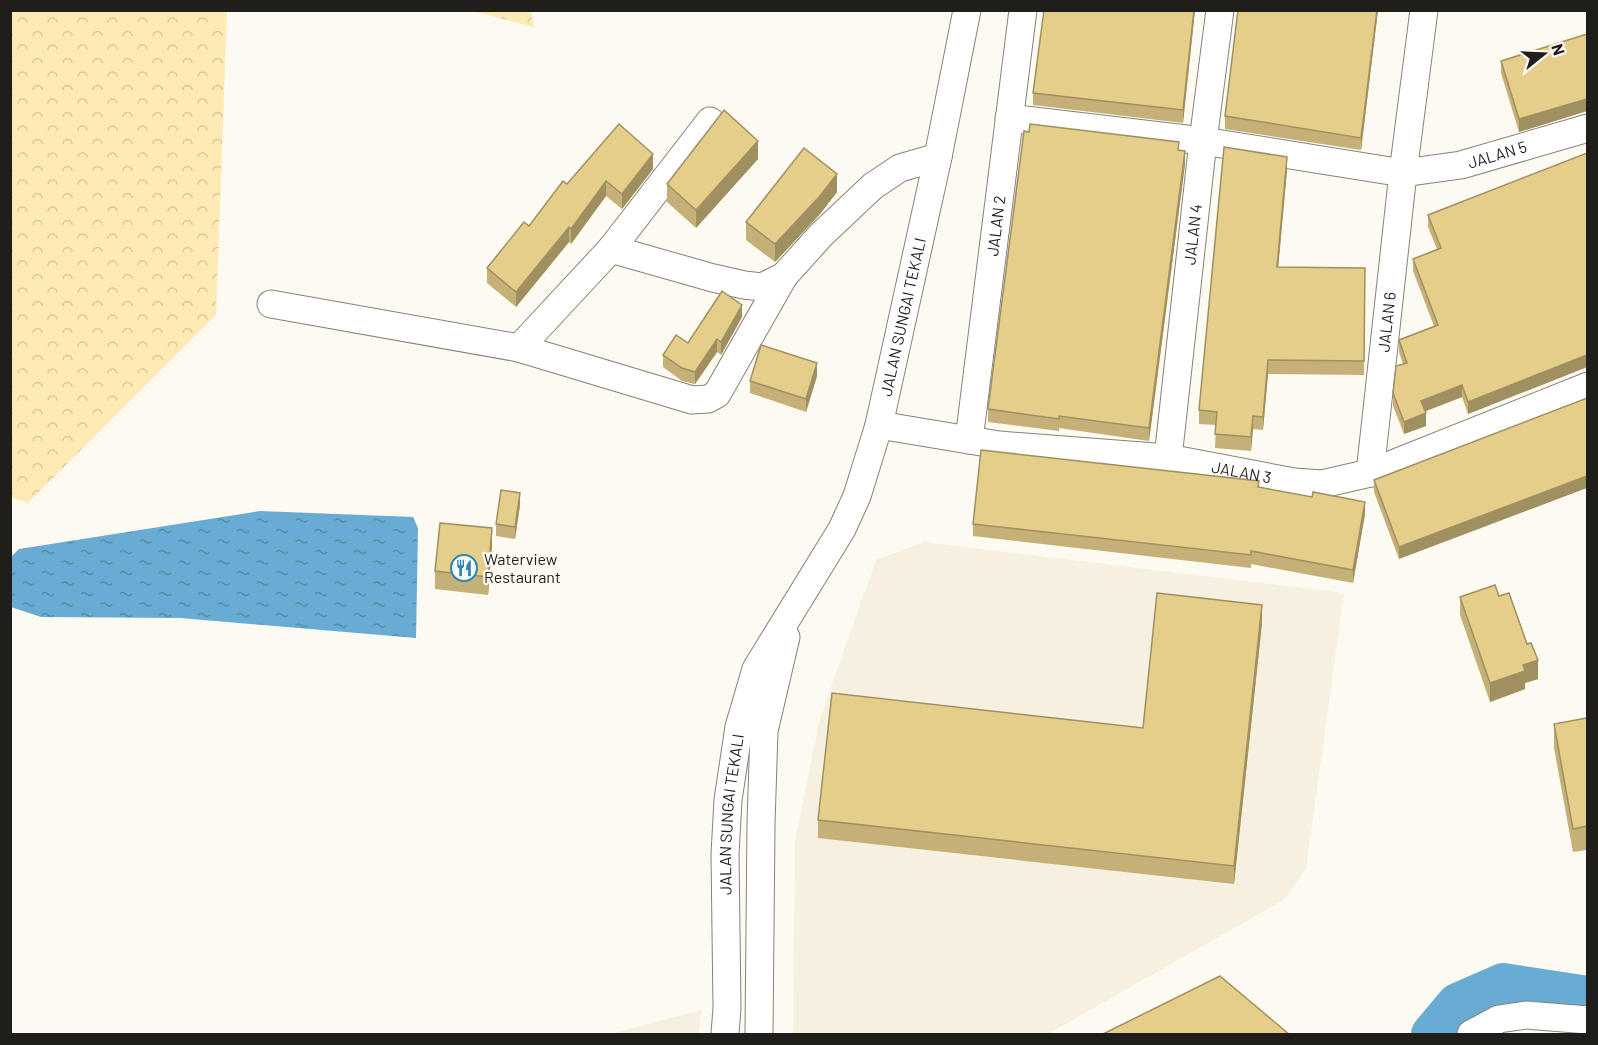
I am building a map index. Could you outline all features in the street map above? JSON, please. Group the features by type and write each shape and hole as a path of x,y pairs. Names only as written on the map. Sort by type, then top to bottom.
{"street":[{"name":"JALAN SUNGAI TEKALI","path":"725,1035 727,1008 725,854 728,800 739,727 756,669 842,529 857,496 879,424 938,157 967,10"},
{"name":"JALAN 2","path":"969,440 1023,10"},
{"name":"JALAN 4","path":"1168,458 1220,10"},
{"name":"JALAN 6","path":"1370,473 1402,173 1424,10"},
{"path":"1009,118 1203,141 1402,173"},
{"path":"519,348 611,249 710,121"},
{"name":"JALAN 5","path":"1402,173 1461,165 1587,128"},
{"path":"271,304 519,348 692,400 708,399 717,394 784,276 821,236 873,186 900,168 938,157"},
{"path":"611,249 744,285 762,287 784,276"},
{"name":"JALAN 3","path":"879,424 999,445 1168,458 1294,482 1322,483 1370,473 1587,386"},
{"name":"JALAN SUNGAI TEKALI","path":"759,1035 764,731 776,673 794,607"},
{"path":"1471,1035 1499,1019 1526,1015 1587,1020"}],"shaded area":[{"path":"924,542 1344,593 1306,868 1285,899 1048,1034 793,1034 795,840 820,718 876,560"},
{"path":"702,1010 698,1034 609,1034"}],"green space":[{"path":"11,10 227,11 216,315 28,503 10,497"},
{"path":"472,11 531,11 534,27"}],"water":[{"path":"260,511 413,517 418,528 416,638 180,618 41,617 11,607 11,557 19,549"}],"building":[{"path":"1044,10 1194,10 1183,110 1033,93"},
{"path":"1238,10 1377,10 1361,138 1225,116"},
{"path":"1587,34 1587,99 1519,119 1501,61"},
{"path":"724,110 758,141 696,210 667,184"},
{"path":"619,124 653,154 622,194 606,181 571,229 569,227 516,292 487,268 524,222 529,226 563,181 567,184"},
{"path":"1030,124 1179,142 1178,150 1185,151 1149,428 988,409 1024,131 1029,132"},
{"path":"1224,147 1287,157 1277,267 1365,268 1364,361 1268,360 1263,417 1253,416 1251,437 1215,434 1217,412 1199,410"},
{"path":"804,148 837,174 820,196 775,244 746,222"},
{"path":"1587,153 1587,355 1468,402 1462,385 1421,401 1426,413 1404,422 1393,393 1396,366 1407,363 1399,340 1438,325 1413,259 1441,248 1428,215"},
{"path":"722,291 742,305 721,342 717,339 695,372 682,368 663,355 676,335 688,343"},
{"path":"761,345 817,363 806,399 750,381"},
{"path":"1587,398 1587,476 1399,547 1374,480"},
{"path":"981,450 1259,481 1258,487 1312,497 1313,492 1365,502 1353,570 1251,551 1251,555 973,524"},
{"path":"501,490 520,493 515,527 496,524"},
{"name":"Waterview Restaurant","path":"440,523 492,528 488,577 435,571"},
{"path":"1495,585 1499,596 1509,593 1527,644 1531,643 1538,660 1523,665 1525,671 1490,683 1460,597"},
{"path":"1157,593 1262,605 1234,866 818,820 832,693 1143,728"},
{"path":"1587,718 1587,826 1573,829 1554,724"},
{"path":"1220,976 1290,1035 1101,1035"}],"waterway":[{"path":"1431,1034 1457,1003 1503,983 1588,996"}],"place":[{"name":"Waterview Restaurant","path":"464,568"}]}
